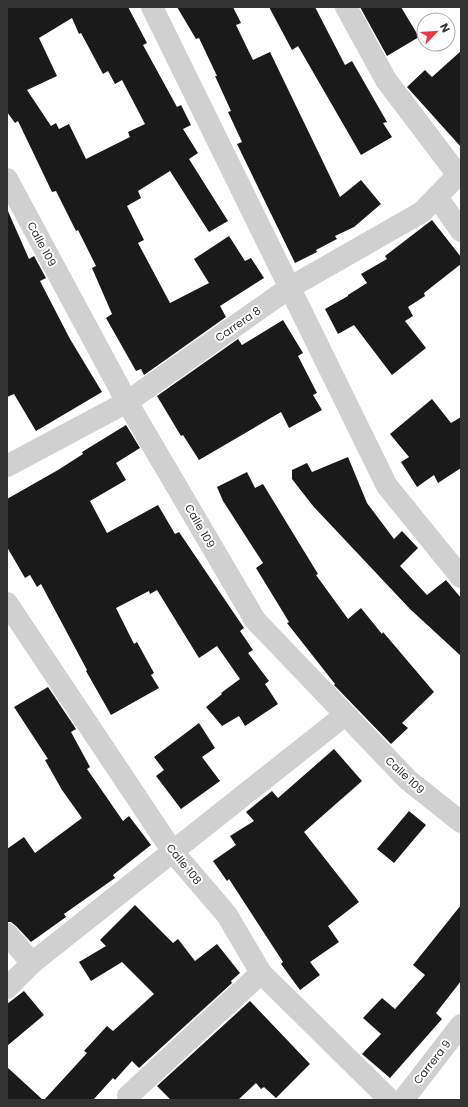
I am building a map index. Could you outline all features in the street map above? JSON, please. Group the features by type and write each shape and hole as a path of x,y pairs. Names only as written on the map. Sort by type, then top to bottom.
{"street":[{"path":"152,7 387,486 461,577"},
{"path":"346,7 386,80 460,174"},
{"name":"Carrera 8","path":"7,466 127,402 289,288 422,212 460,174"},
{"name":"Calle 109","path":"7,179 127,402 255,620 408,780 461,822"},
{"path":"437,197 461,231"},
{"name":"Calle 108","path":"7,603 172,852 226,915 261,973 390,1100"},
{"path":"7,988 32,963 345,714"},
{"path":"7,934 32,963"},
{"path":"128,1096 261,973"},
{"name":"Carrera 9","path":"403,1100 461,1025"}],"building":[{"path":"7,7 128,7 147,43 143,45 177,107 181,105 191,125 183,129 198,153 189,159 228,221 209,232 170,171 138,191 141,198 127,206 144,240 138,243 170,303 209,283 194,259 229,236 245,261 251,258 264,278 220,306 226,317 144,375 141,369 136,371 106,318 112,314 92,268 96,266 56,191 52,192 18,121 15,123 7,112","holes":["72,18 79,34 81,33 103,74 108,71 115,84 122,80 145,124 128,132 130,137 86,159 69,124 59,129 56,123 51,126 27,90 57,76 39,38"]},
{"path":"177,7 233,7 241,23 236,25 253,60 270,52 340,197 361,180 381,204 354,227 335,236 337,239 316,250 317,252 295,263 237,144 242,142 228,112 231,111 215,76 217,76 199,38 196,39"},
{"path":"269,7 315,7 345,65 352,61 387,122 383,123 392,137 361,155 298,46 292,50"},
{"path":"360,7 401,7 416,32 416,39 387,56"},
{"path":"461,51 461,147 407,87 425,70 432,77"},
{"path":"7,209 29,259 34,256 46,278 40,281 70,339 102,392 36,431 14,394 7,397"},
{"path":"432,220 461,257 461,264 424,293 425,296 408,307 413,316 405,321 426,348 392,375 354,325 338,334 325,309 367,283 361,274 387,259 385,256"},
{"path":"283,320 303,353 298,356 317,393 313,395 322,410 289,428 281,412 199,460 183,435 181,436 157,396 238,339 242,345"},
{"path":"432,399 451,423 461,417 461,468 438,483 434,475 417,487 401,462 409,457 390,434"},
{"path":"126,425 140,448 116,463 126,480 90,501 107,533 158,505 175,534 179,532 244,628 240,631 253,650 248,653 269,681 265,684 278,704 245,726 239,716 222,726 206,707 222,694 221,693 240,679 217,646 199,658 157,590 150,594 149,591 116,608 134,644 137,642 154,673 151,675 159,688 111,715 86,671 87,670 41,584 37,587 30,575 25,578 7,547 7,499 58,470 83,454 82,452"},
{"path":"348,457 367,503 394,539 402,531 418,548 400,566 427,595 446,580 461,598 461,656 410,609 313,506 292,479 292,470 307,463 312,472"},
{"path":"247,472 255,488 263,484 318,574 316,575 348,619 361,608 382,634 383,632 434,692 402,723 408,728 391,744 334,685 335,684 287,623 289,622 256,568 263,563 223,501 217,487"},
{"path":"48,687 76,729 71,732 90,767 87,769 123,821 129,816 151,845 113,875 115,878 64,914 66,917 31,942 16,926 11,922 7,922 7,849 24,837 35,853 82,818 62,790 45,760 48,759 14,707"},
{"path":"199,723 215,748 202,757 220,781 181,809 156,776 164,770 154,757"},
{"path":"334,749 362,781 304,832 359,902 328,926 339,942 310,962 320,975 300,990 281,964 283,962 229,879 227,881 213,861 236,845 230,836 254,821 246,812 272,791 278,798"},
{"path":"409,811 426,825 394,863 377,849"},
{"path":"135,905 173,943 178,939 195,961 217,944 240,973 231,981 232,983 139,1068 132,1061 115,1080 113,1078 93,1100 44,1100 87,1053 84,1051 107,1026 113,1031 154,994 122,962 91,981 79,962 106,946 100,940"},
{"path":"461,905 461,981 436,1013 442,1019 390,1078 362,1054 381,1034 363,1018 382,998 395,1009 425,975 413,965"},
{"path":"24,991 44,1015 7,1046 7,1004"},
{"path":"250,1001 310,1064 276,1098 264,1087 261,1089 256,1083 238,1100 171,1100 157,1086"},
{"path":"7,1067 43,1100 7,1100"}]}
